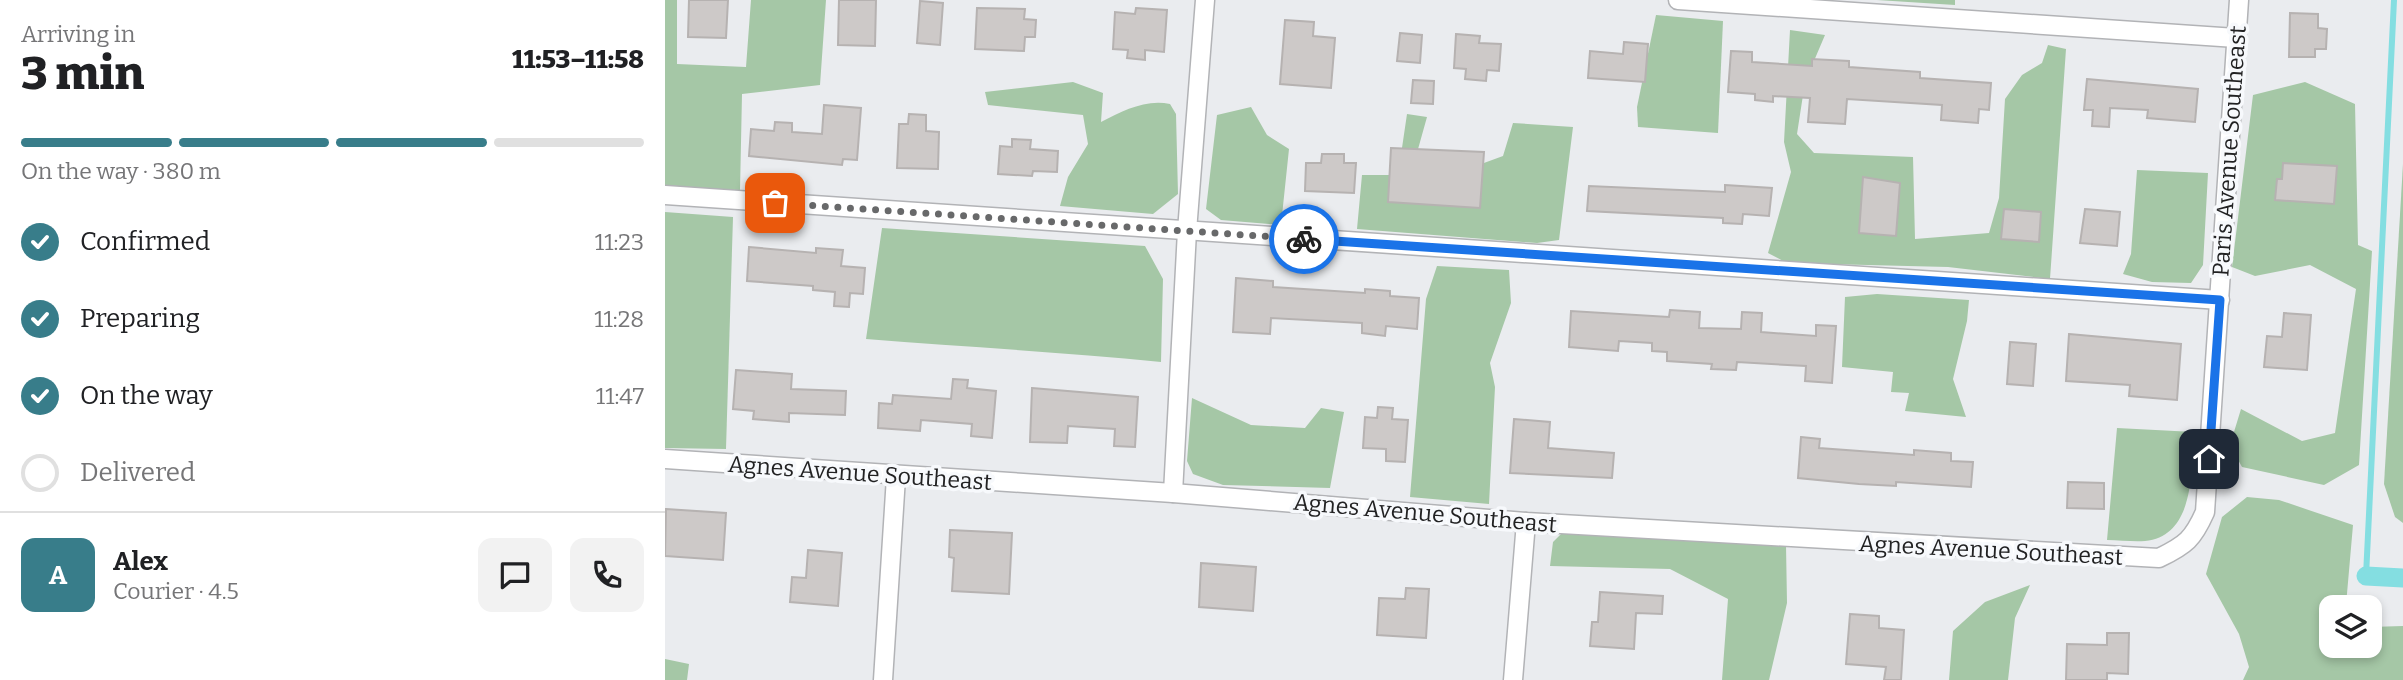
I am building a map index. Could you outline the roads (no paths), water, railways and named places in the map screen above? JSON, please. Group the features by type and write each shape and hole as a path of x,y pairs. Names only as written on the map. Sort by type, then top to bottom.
{"street":[{"path":"1173,493 1187,231 1205,0"},
{"path":"1678,0 2236,38"},
{"name":"Paris Avenue Southeast","path":"2183,546 2195,534 2205,512 2239,0"},
{"path":"665,195 2220,300"},
{"name":"Agnes Avenue Southeast","path":"665,459 897,477 1173,493 1526,522 2134,558 2159,558 2183,546"},
{"path":"883,680 897,477"},
{"path":"1513,680 1526,522"}],"waterway":[{"path":"2366,576 2394,0"},
{"path":"2366,576 2403,578"}]}
